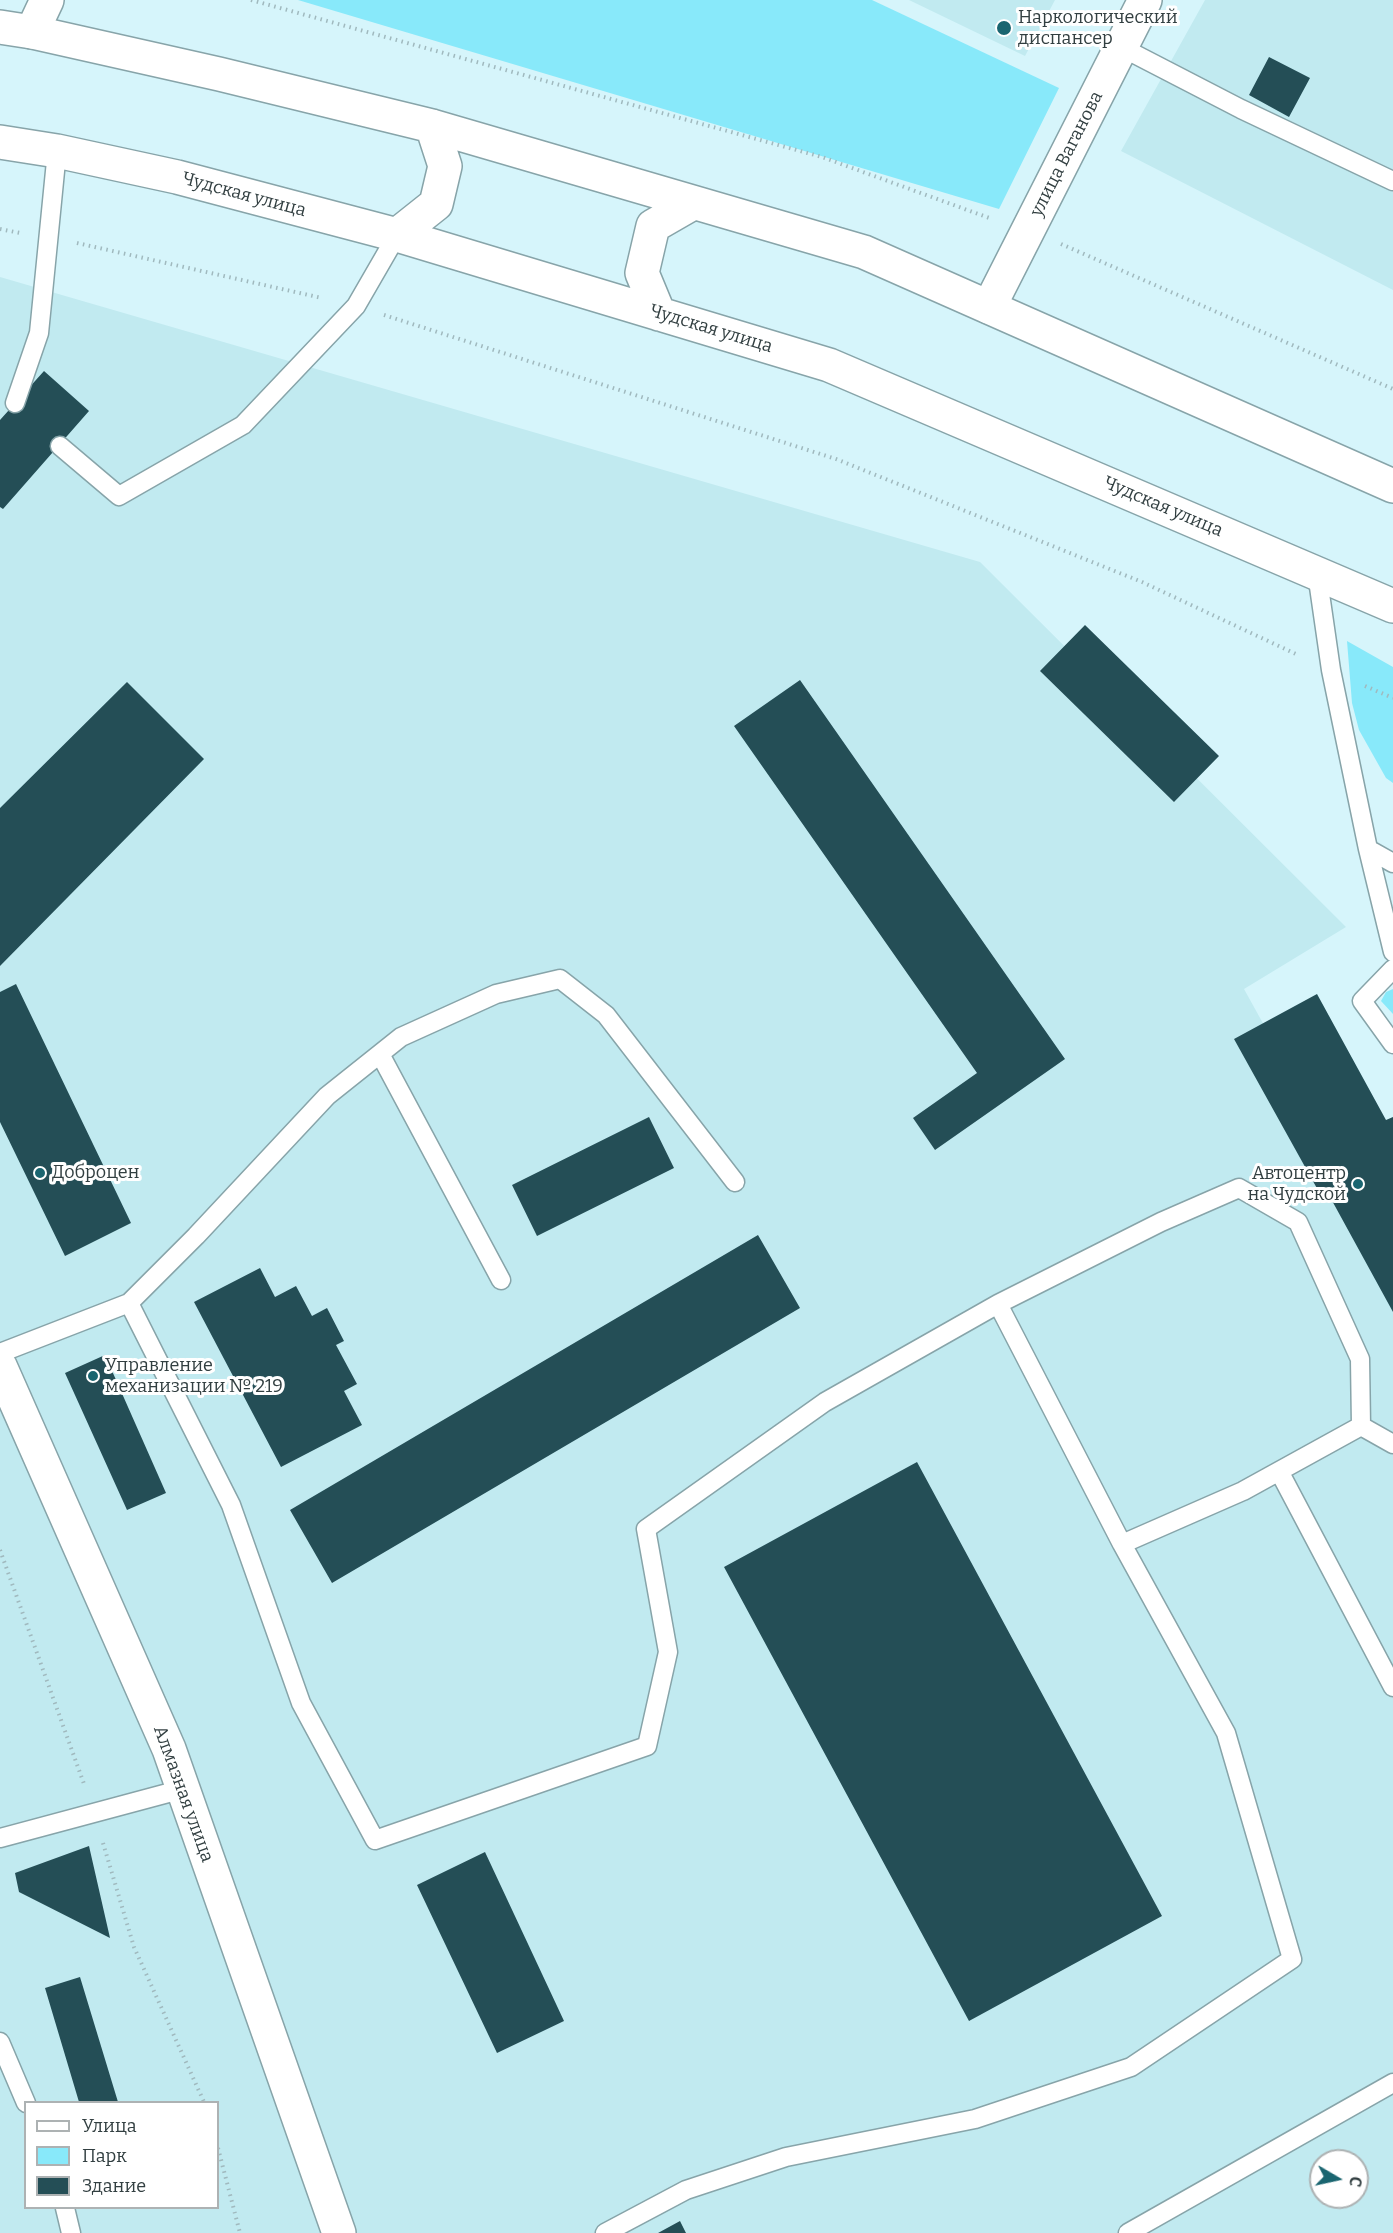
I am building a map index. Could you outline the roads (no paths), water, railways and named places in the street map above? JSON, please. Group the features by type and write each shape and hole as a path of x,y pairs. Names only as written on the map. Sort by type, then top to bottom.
{"main road":[{"path":"32,32 47,0"},
{"name":"улица Ваганова","path":"989,307 1145,0"},
{"path":"0,27 32,32 432,126 864,252 1393,486"},
{"path":"397,235 436,204 445,166 432,126"},
{"name":"Чудская улица","path":"0,142 57,151 177,177 397,235 829,365 1393,606"},
{"path":"659,314 642,273 653,226 693,203"},
{"name":"Алмазная улица","path":"0,1366 169,1749 339,2233"}],"lane":[{"path":"1121,47 1240,109 1393,181"},
{"path":"15,403 39,333 57,151"},
{"path":"60,446 119,496 243,424 356,306 397,235"},
{"path":"1317,573 1330,670 1368,849 1393,952"},
{"path":"1368,849 1393,863"},
{"path":"1393,969 1362,1001 1393,1044"},
{"path":"0,1353 129,1303 196,1236 327,1096 401,1037 496,994 560,979 606,1015 735,1182"},
{"path":"380,1054 501,1280"},
{"path":"129,1303 231,1505 301,1703 375,1840 648,1746 668,1652 646,1529 825,1401 998,1304 1161,1222 1239,1188 1298,1222 1360,1359 1361,1426"},
{"path":"605,2233 686,2190 786,2157 975,2119 1131,2067 1292,1959 1226,1733 1122,1544 998,1304"},
{"path":"1361,1426 1393,1444"},
{"path":"1122,1544 1244,1491 1361,1426"},
{"path":"1279,1471 1393,1687"},
{"path":"0,1838 183,1789"},
{"path":"0,2042 25,2101"},
{"path":"1128,2233 1393,2083"},
{"path":"65,2209 71,2233"}],"place":[{"name":"Наркологический диспансер","path":"1004,28"},
{"name":"Доброцен","path":"40,1173"},
{"name":"Автоцентр на Чудской","path":"1358,1184"},
{"name":"Управление механизации № 219","path":"93,1376"}]}
